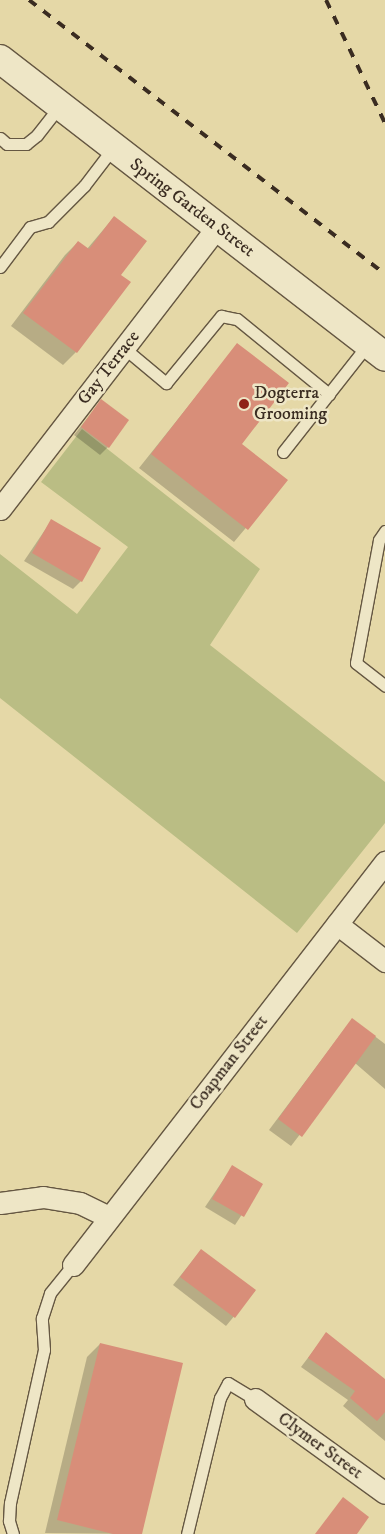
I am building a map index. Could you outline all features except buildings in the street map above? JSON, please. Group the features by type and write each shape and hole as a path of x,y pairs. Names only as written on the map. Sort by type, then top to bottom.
{"main road":[{"name":"Spring Garden Street","path":"0,59 376,350"}],"street":[{"name":"Gay Terrace","path":"0,509 217,227"},
{"name":"Coapman Street","path":"73,1264 385,862"},
{"path":"337,924 385,961"},
{"path":"0,1203 43,1197 80,1203 110,1217"},
{"name":"Clymer Street","path":"255,1399 385,1493"}],"lane":[{"path":"0,138 7,144 26,144 37,135 60,106"},
{"path":"0,268 30,227 48,222 84,186 113,148"},
{"path":"124,348 166,383 221,316 237,319 329,394"},
{"path":"283,452 329,394 376,350"},
{"path":"385,531 380,540 356,664 385,686"},
{"path":"12,1534 8,1520 10,1503 44,1350 42,1318 50,1293 73,1264"},
{"path":"187,1534 220,1398 228,1383 255,1399"}],"green space":[{"path":"82,429 260,569 210,645 385,782 385,823 297,933 0,698 0,554 77,614 128,547 41,482"}],"railway":[{"path":"29,0 385,274"},
{"path":"326,0 385,123"}],"place":[{"name":"Dogterra Grooming","path":"244,404"}]}
